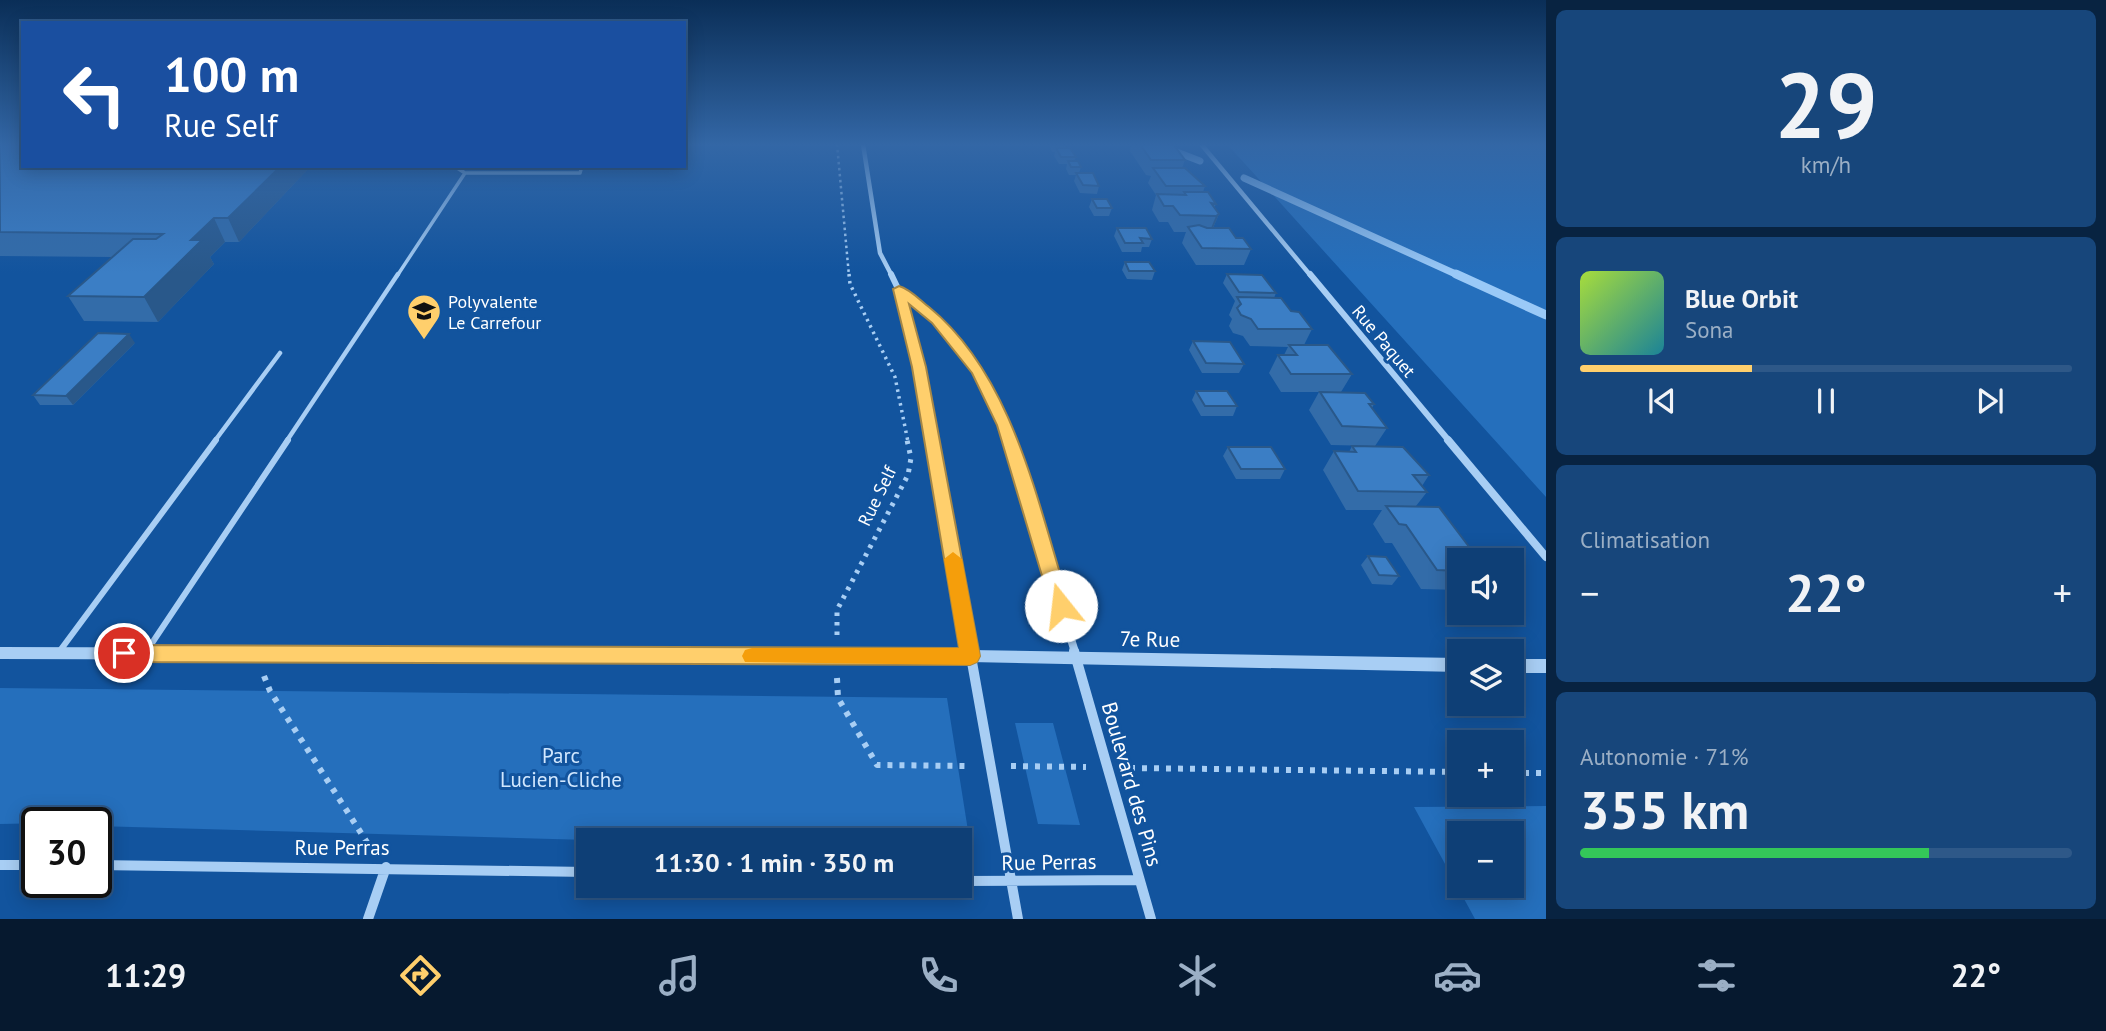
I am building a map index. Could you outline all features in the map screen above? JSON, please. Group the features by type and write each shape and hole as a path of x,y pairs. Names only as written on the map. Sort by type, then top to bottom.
{"street":[{"path":"870,187 880,253 899,289 919,367 1018,919"},
{"name":"Rue Paquet","path":"1237,187 1546,557"},
{"path":"899,289 937,320 979,372 1004,425 1077,659"},
{"name":"7e Rue","path":"0,653 970,656 1447,665"},
{"name":"Boulevard des Pins","path":"1077,659 1150,919"},
{"path":"1524,666 1546,666"},
{"path":"0,865 21,865"},
{"name":"Rue Perras","path":"112,865 576,872"},
{"path":"368,919 386,867"},
{"name":"Rue Perras","path":"972,882 1139,880"}],"lane":[{"path":"146,653 456,187"},
{"path":"59,653 280,353"}],"path":[{"name":"Rue Self","path":"836,656 837,610 908,475 911,457 895,377 850,284 841,187"},
{"path":"255,654 270,691 357,831 386,867"},
{"path":"1524,773 1546,773"}],"green space":[{"path":"1266,187 1546,187 1546,497"},
{"name":"Parc Lucien-Cliche","path":"0,688 947,698 968,828 576,828 576,840 112,826 112,807 21,807 21,824 0,824"},
{"path":"1015,723 1053,723 1080,825 1038,824"},
{"path":"1546,806 1546,919 1475,919 1464,898 1524,898 1524,821 1447,821 1447,868 1414,807"}],"building":[{"path":"0,187 260,187 228,218 214,218 191,240 202,240 144,297 68,296 133,239 156,239 163,234 0,232"},
{"path":"1184,192 1208,192 1216,204 1211,203 1219,214 1180,215 1173,206 1164,206 1157,194 1186,195"},
{"path":"1092,199 1107,199 1112,208 1097,208"},
{"path":"1199,225 1207,228 1229,228 1236,238 1243,238 1251,249 1202,248 1188,227"},
{"path":"1117,228 1146,228 1152,239 1140,238 1143,243 1125,243"},
{"path":"1125,262 1149,262 1155,271 1129,271"},
{"path":"1227,274 1262,275 1276,293 1239,292"},
{"path":"1237,297 1281,298 1291,311 1299,312 1312,329 1258,329 1251,319 1241,315 1237,308 1241,304"},
{"path":"98,333 129,334 66,396 33,395"},
{"path":"1193,341 1230,342 1244,364 1206,363"},
{"path":"1289,345 1328,345 1352,374 1291,374 1278,355 1297,355"},
{"path":"1196,391 1227,391 1237,406 1205,406"},
{"path":"1320,392 1365,393 1374,404 1369,404 1387,428 1342,426"},
{"path":"1352,446 1403,447 1429,475 1413,475 1427,492 1358,491 1334,451 1356,452"},
{"path":"1228,447 1271,447 1285,469 1241,469"},
{"path":"1386,506 1439,507 1470,548 1447,548 1447,570 1437,570 1406,525 1399,524"},
{"path":"1368,556 1386,557 1399,576 1379,575"}],"waterway":[{"path":"1264,187 1460,276"},
{"path":"1456,274 1546,315"}],"slow traffic":[{"path":"752,656 970,656 953,559"}],"place":[{"name":"Polyvalente Le Carrefour","path":"424,341"}],"route":[{"path":"124,653 970,656 919,367 899,289 937,320 979,372 1004,425 1061,606"}]}
